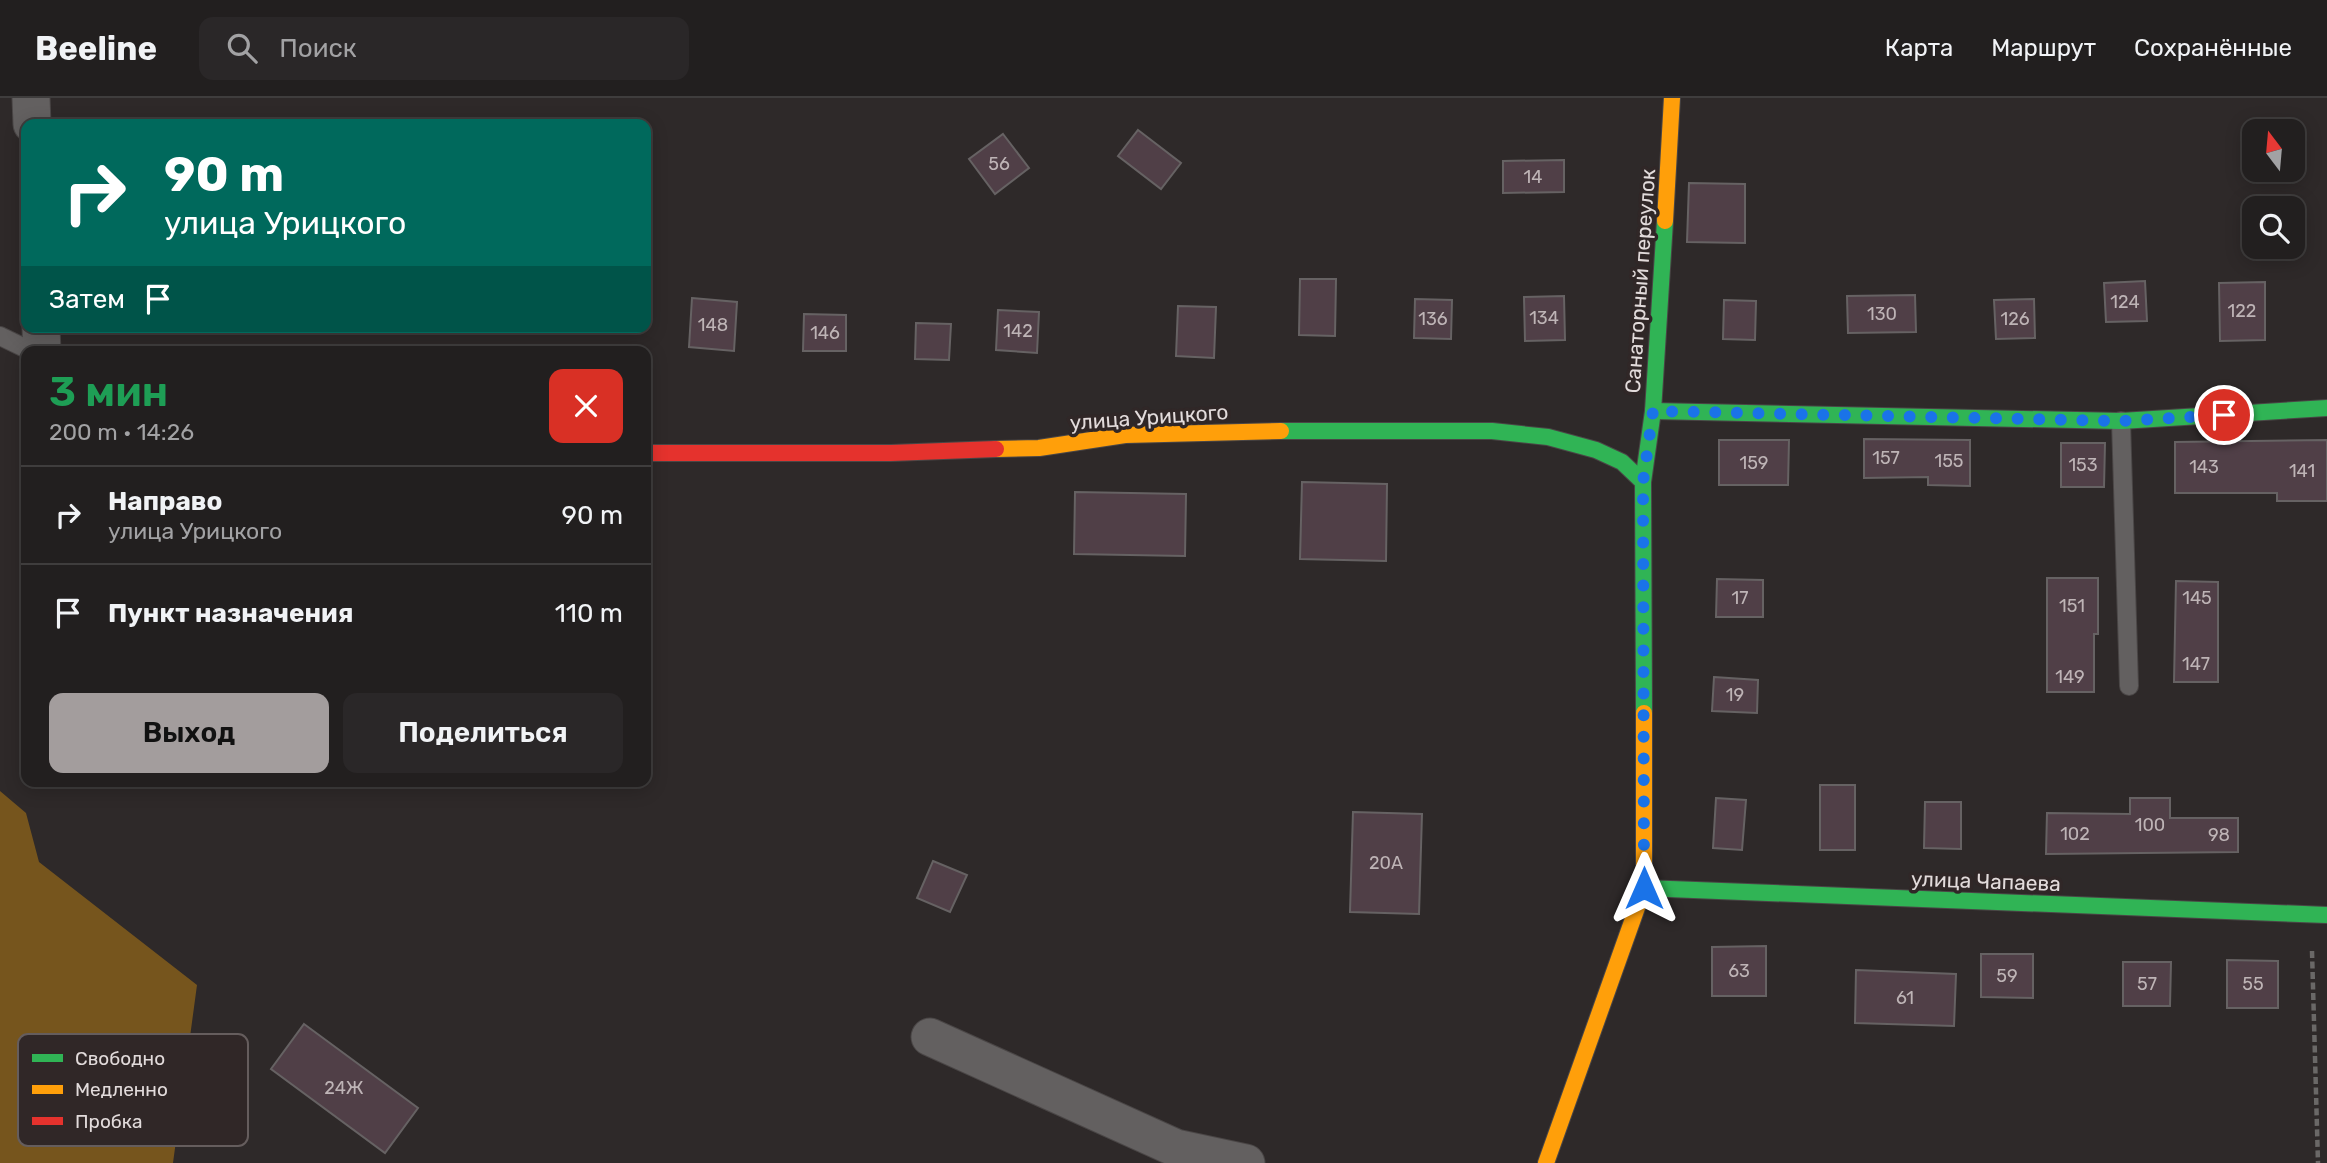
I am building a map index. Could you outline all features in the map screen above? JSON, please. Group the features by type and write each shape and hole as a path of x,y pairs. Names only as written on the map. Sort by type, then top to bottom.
{"street":[{"path":"31,98 32,119"},
{"name":"Санаторный переулок","path":"1546,1163 1644,888 1643,482 1653,411 1672,98"},
{"path":"1653,411 2121,421 2327,408"},
{"name":"улица Урицкого","path":"651,453 877,453 1026,449 1125,435 1245,431 1480,431 1549,437 1596,450 1622,462 1643,482"},
{"name":"улица Чапаева","path":"1644,888 2319,915"},
{"path":"930,1037 1176,1147 1245,1163"}],"lane":[{"path":"0,336 21,346"},
{"path":"2121,421 2129,686"}],"path":[{"path":"2318,1163 2319,915"}],"shaded area":[{"path":"0,791 26,813 39,862 197,985 190,1034 18,1034 18,1146 175,1146 173,1163 0,1163"}],"building":[{"path":"1138,130 1181,163 1161,189 1118,156"},
{"path":"1003,134 1029,168 995,194 969,159"},
{"path":"1564,160 1564,192 1503,193 1503,161"},
{"path":"1689,183 1745,184 1745,243 1687,242"},
{"path":"1300,279 1336,279 1335,336 1299,335"},
{"path":"2145,281 2147,321 2106,322 2104,283"},
{"path":"2265,282 2265,340 2220,341 2219,283"},
{"path":"1915,295 1916,332 1848,333 1847,296"},
{"path":"1564,296 1565,340 1525,341 1524,297"},
{"path":"692,298 737,302 734,351 689,347"},
{"path":"1415,299 1452,300 1451,339 1414,338"},
{"path":"2034,299 2035,338 1996,339 1994,300"},
{"path":"1724,300 1756,301 1755,340 1723,339"},
{"path":"1178,306 1216,307 1214,358 1176,356"},
{"path":"998,310 1039,312 1037,353 996,350"},
{"path":"804,314 846,315 846,351 803,351"},
{"path":"916,323 951,324 949,360 915,359"},
{"path":"1864,439 1970,440 1970,486 1928,485 1928,477 1864,478"},
{"path":"1719,440 1789,440 1788,485 1719,485"},
{"path":"2327,440 2327,501 2277,501 2277,493 2175,493 2175,442"},
{"path":"2061,443 2105,443 2104,487 2061,487"},
{"path":"1302,482 1387,484 1386,561 1300,559"},
{"path":"1075,492 1186,494 1185,556 1074,554"},
{"path":"2047,578 2098,578 2094,692 2047,692"},
{"path":"1717,579 1763,580 1763,617 1716,617"},
{"path":"2176,581 2218,582 2218,682 2174,682"},
{"path":"1714,677 1758,680 1757,713 1712,711"},
{"path":"1820,785 1855,785 1855,850 1820,850"},
{"path":"1716,798 1746,800 1742,850 1713,848"},
{"path":"2130,798 2170,798 2170,818 2238,818 2238,852 2046,854 2047,813 2130,814"},
{"path":"1925,802 1961,802 1961,849 1924,848"},
{"path":"1353,812 1422,814 1419,914 1350,912"},
{"path":"933,861 967,875 950,912 917,898"},
{"path":"1766,946 1766,996 1712,996 1712,947"},
{"path":"1981,954 2033,954 2033,998 1981,997"},
{"path":"2227,960 2278,961 2278,1008 2227,1008"},
{"path":"2123,962 2171,962 2170,1006 2123,1006"},
{"path":"1856,970 1956,974 1954,1026 1855,1023"},
{"path":"304,1024 418,1108 385,1153 271,1069"}],"traffic: fast":[{"path":"1644,713 1643,482 1653,411 1665,221"},
{"path":"1653,411 2121,421 2327,408"},
{"path":"1281,431 1492,431 1548,437 1596,450 1622,462 1643,482"},
{"path":"1644,888 2327,915"}],"traffic: slow":[{"path":"1665,221 1672,98"},
{"path":"996,449 1039,448 1125,435 1281,431"},
{"path":"1546,1163 1644,888 1644,713"}],"traffic: jam":[{"path":"651,453 891,453 996,449"}],"route":[{"path":"1644,888 1643,482 1653,411 2121,421 2224,415"}]}
